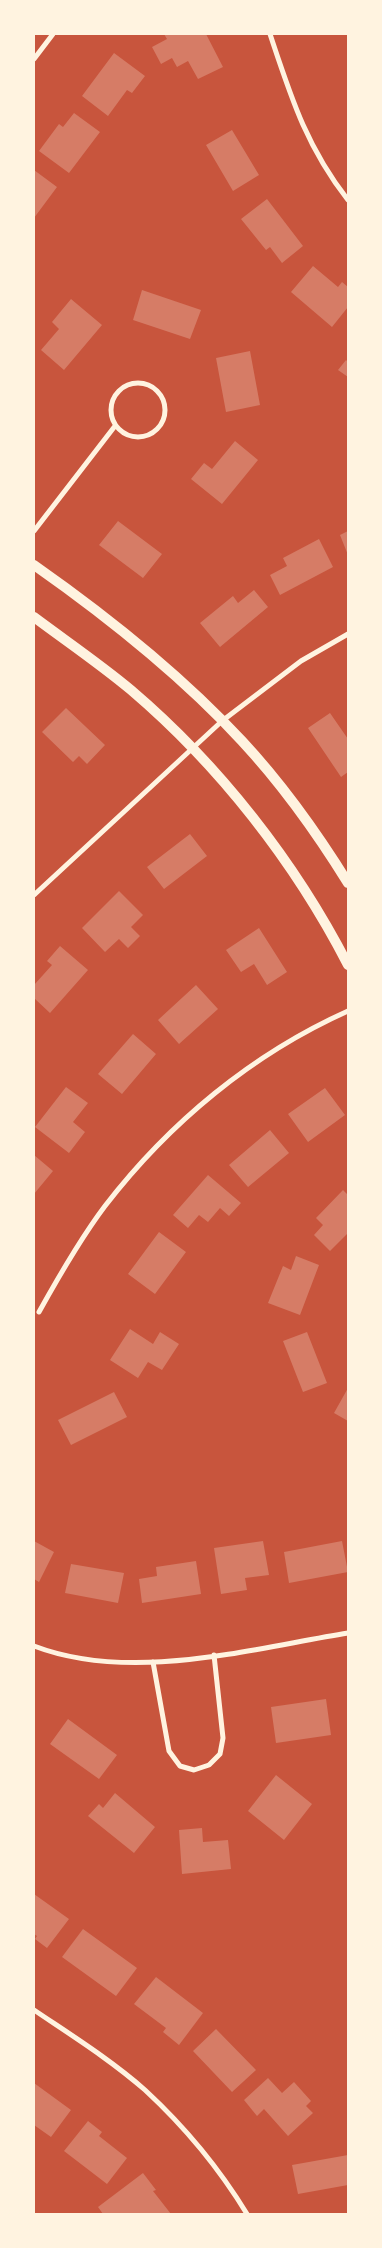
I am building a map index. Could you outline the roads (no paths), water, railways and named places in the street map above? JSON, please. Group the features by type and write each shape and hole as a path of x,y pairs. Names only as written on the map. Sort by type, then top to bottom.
{"main road":[{"path":"34,565 127,635 174,674 242,741 317,834 348,883"},
{"path":"34,617 130,690 193,750 238,801 279,853 310,898 348,965"}],"street":[{"path":"34,59 53,34"},
{"path":"270,34 308,140 329,175 348,200"},
{"path":"142,383 150,385 158,391 163,399 165,416 155,432 147,436 130,437 115,426 110,409 112,400 124,386 142,383"},
{"path":"34,531 115,426"},
{"path":"34,895 193,750 222,721 301,661 348,634"},
{"path":"39,1312 104,1207 139,1164 173,1129 240,1073 282,1046 348,1011"},
{"path":"34,1646 80,1658 121,1662 153,1662 214,1656 348,1633"},
{"path":"153,1662 169,1751 180,1766 194,1770 209,1765 220,1754 223,1738 214,1656"},
{"path":"34,2010 100,2055 144,2089 172,2116 212,2162 246,2214"}]}
